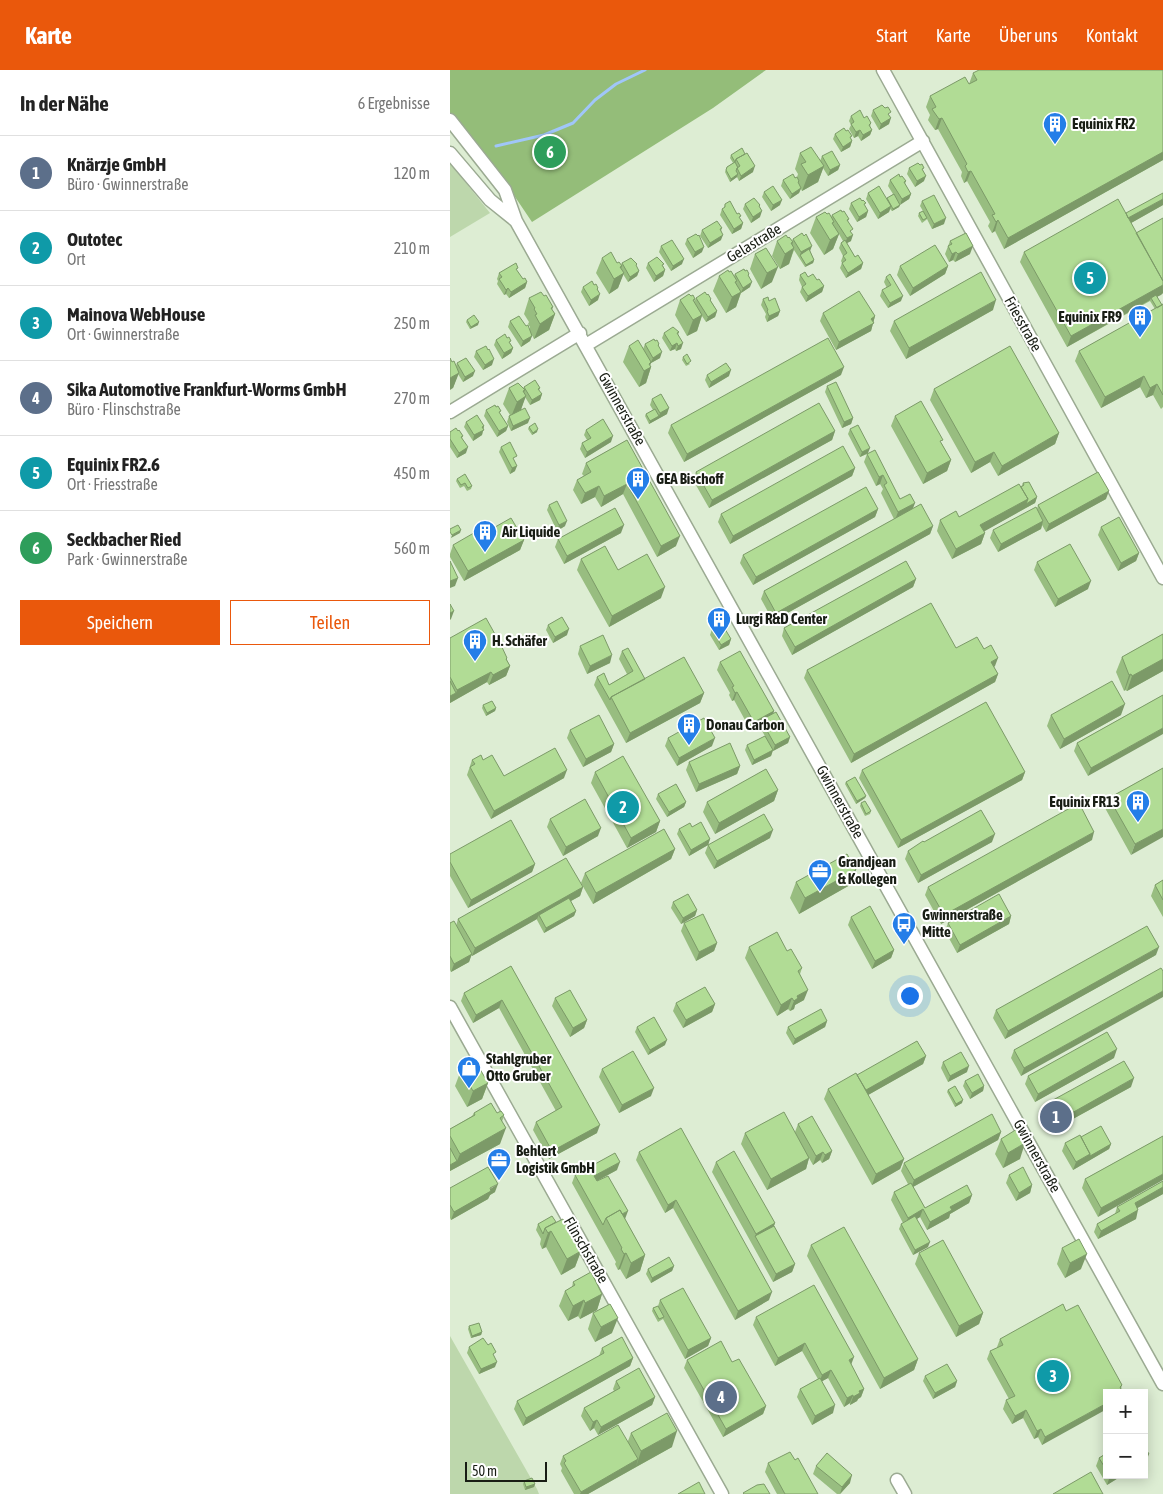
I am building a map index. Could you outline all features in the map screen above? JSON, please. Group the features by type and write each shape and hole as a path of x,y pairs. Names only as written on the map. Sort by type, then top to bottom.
{"street":[{"name":"Friesstraße","path":"883,70 1163,578"},
{"name":"Gwinnerstraße","path":"450,120 505,190 516,221 1163,1384"},
{"name":"Gelastraße","path":"450,412 583,339 923,142"},
{"name":"Gwinnerstraße","path":"450,153 493,204 516,221"},
{"name":"Flinschstraße","path":"450,1007 722,1494"},
{"path":"897,1480 905,1494"}],"green space":[{"path":"450,70 766,70 713,108 532,222 505,182 450,115"},
{"path":"450,163 490,213 450,237"},
{"path":"450,1336 537,1489 539,1494 450,1494"}],"building":[{"name":"Equinix FR2","path":"979,70 1163,70 1163,152 1008,238 998,220 996,222 992,215 995,214 971,171 968,172 965,166 967,164 942,118 939,119 932,109 936,107 930,96 965,77 969,84 977,80 973,73"},
{"path":"882,105 885,108 888,107 891,112 888,114 891,118 881,124 873,110"},
{"path":"860,110 864,118 867,116 872,130 863,135 860,130 856,132 851,124 854,122 851,116"},
{"path":"844,128 852,136 850,137 852,141 843,147 835,134"},
{"path":"811,147 824,166 808,175 801,164 806,162 800,153"},
{"path":"742,148 745,154 736,159 735,162 731,155"},
{"path":"832,151 840,165 830,170 822,156"},
{"path":"747,153 755,166 741,176 737,168 740,166 736,159"},
{"path":"735,162 738,174 731,179 726,170 727,167"},
{"path":"918,163 922,164 924,168 922,169 926,176 917,181 909,168"},
{"path":"793,174 795,178 797,177 801,188 792,194 783,180"},
{"path":"899,174 906,181 904,182 911,194 902,199 890,180"},
{"path":"773,186 782,200 773,205 764,192"},
{"path":"879,186 891,206 880,213 868,193"},
{"path":"1163,193 1163,199 1128,218 1126,213"},
{"path":"894,194 900,205 893,209 887,198"},
{"path":"934,195 946,218 934,224 922,201"},
{"path":"754,198 762,211 753,217 745,204"},
{"path":"860,198 866,203 864,204 868,211 859,217 851,203"},
{"path":"1118,199 1163,281 1163,285 1071,336 1024,252"},
{"path":"730,201 737,214 739,213 741,216 739,217 743,223 734,229 722,209"},
{"path":"841,210 842,212 844,211 853,229 850,231 853,235 847,238 832,215"},
{"path":"923,211 927,218 923,220 919,213"},
{"path":"825,212 829,213 834,222 832,223 839,234 830,240 816,217"},
{"path":"1163,218 1163,281 1136,233"},
{"path":"717,221 722,228 720,229 723,235 710,243 702,230"},
{"path":"802,233 804,236 806,234 812,246 801,252 793,239"},
{"path":"966,233 973,246 958,254 956,252 952,254 948,246 952,244 950,241"},
{"path":"696,234 699,235 704,247 695,252 687,239"},
{"path":"786,235 793,242 791,243 794,248 785,254 777,241"},
{"path":"672,240 684,259 673,266 661,246"},
{"path":"845,240 855,257 858,255 863,263 848,273 842,263 846,260 843,256 847,253 841,243"},
{"path":"935,245 948,266 913,288 900,266"},
{"path":"766,248 778,267 767,273 755,254"},
{"path":"809,249 814,260 806,265 800,255"},
{"path":"611,252 617,263 619,262 622,266 620,267 624,273 614,279 602,258"},
{"path":"657,257 664,264 662,265 665,270 656,276 648,263"},
{"path":"631,258 637,264 639,271 630,277 622,263"},
{"path":"516,263 518,268 516,269 527,282 511,292 508,288 506,290 499,279 502,277 499,273"},
{"path":"744,269 745,271 747,270 752,282 743,288 735,274"},
{"path":"728,270 729,272 731,271 737,281 735,282 741,292 732,297 719,276"},
{"path":"805,272 808,277 813,274 824,286 808,296 802,287 806,284 800,275"},
{"path":"981,272 996,300 909,348 894,321"},
{"path":"890,274 903,296 890,303 882,290 891,285 886,277"},
{"path":"592,281 594,285 596,284 600,294 591,300 583,287"},
{"path":"859,291 875,316 871,319 874,323 839,342 823,313"},
{"path":"541,292 544,296 546,295 555,314 540,324 535,315 537,314 535,308 529,298"},
{"path":"705,292 717,311 708,317 696,298"},
{"path":"689,294 693,295 695,299 693,300 702,315 693,320 680,300"},
{"path":"1156,295 1162,305 1157,308 1151,298"},
{"path":"768,297 769,301 775,298 780,311 769,316 763,299"},
{"name":"Equinix FR9","path":"1163,304 1163,395 1157,384 1150,388 1144,376 1105,397 1079,351"},
{"path":"474,315 479,322 471,327 467,320"},
{"path":"519,316 526,326 528,325 532,336 523,341 510,321"},
{"path":"673,327 679,332 677,333 683,343 678,346 677,343 672,346 664,333"},
{"path":"505,334 507,338 509,337 511,341 509,342 513,348 504,353 496,340"},
{"path":"828,338 844,367 687,454 671,425"},
{"path":"654,339 655,341 657,340 662,352 653,358 645,344"},
{"path":"638,340 651,362 649,364 651,367 644,371 629,346"},
{"path":"486,346 494,359 485,365 476,351"},
{"path":"1010,346 1059,433 1002,466 994,452 975,462 934,389"},
{"path":"687,354 691,361 687,364 683,357"},
{"path":"450,358 452,362 454,361 459,373 450,378"},
{"path":"466,358 475,371 465,377 457,363"},
{"path":"726,363 731,370 711,382 707,375"},
{"path":"535,380 542,394 532,400 524,387"},
{"path":"836,382 853,418 844,422 827,386"},
{"path":"518,383 525,390 523,391 526,396 517,402 509,388"},
{"path":"661,394 669,408 660,413 652,399"},
{"path":"921,401 943,440 940,441 951,460 927,473 895,416"},
{"path":"819,403 835,431 712,500 696,472"},
{"path":"495,405 496,407 498,406 501,411 499,412 508,426 499,431 486,410"},
{"path":"525,408 530,418 513,426 509,416"},
{"path":"655,409 659,416 650,421 646,414"},
{"path":"477,415 484,426 482,427 484,430 474,435 466,422"},
{"path":"603,419 613,436 587,452 582,443 591,438 586,430"},
{"path":"535,423 538,429 533,433 529,427"},
{"path":"858,425 870,448 862,452 850,429"},
{"path":"456,428 463,436 461,437 468,447 459,453 450,439 450,432"},
{"name":"GEA Bischoff","path":"627,440 680,536 661,546 627,484 604,496 599,486 585,493 577,480 591,472 586,463"},
{"path":"510,442 517,456 513,458 517,466 512,468 501,447"},
{"path":"843,446 855,468 733,536 721,514"},
{"path":"875,450 900,499 910,494 915,503 898,512 884,485 887,483 883,475 879,477 867,454"},
{"path":"1098,472 1109,491 1049,524 1038,505"},
{"path":"465,474 472,486 468,488 465,483 461,485 457,479"},
{"path":"1029,482 1037,497 1026,504 1028,499 1021,487 1024,485 1023,483"},
{"path":"1019,484 1028,499 980,525 985,533 956,549 940,520 956,511 959,517"},
{"path":"866,487 878,509 756,577 743,555"},
{"path":"557,501 567,521 559,525 549,505"},
{"path":"921,504 933,526 776,613 764,591"},
{"path":"1036,507 1043,521 1001,544 993,530"},
{"path":"615,508 624,525 567,556 558,539"},
{"path":"1119,517 1139,553 1121,563 1101,527"},
{"name":"Air Liquide","path":"511,518 524,540 468,571 453,545 479,530 481,535"},
{"path":"458,525 461,530 452,535 450,529"},
{"path":"1070,544 1091,581 1058,599 1037,562"},
{"path":"605,546 618,570 647,554 665,587 612,616 581,559"},
{"path":"450,561 458,578 450,581"},
{"path":"906,561 916,579 795,647 784,628"},
{"path":"931,603 956,648 977,637 984,649 991,645 998,658 991,662 998,674 854,754 807,670"},
{"path":"450,604 454,611 450,613"},
{"path":"562,617 569,629 555,637 548,625"},
{"name":"H. Schäfer","path":"486,618 510,666 493,675 491,672 457,690 450,677 450,638"},
{"path":"722,624 731,639 721,645 712,629"},
{"path":"1163,634 1163,659 1132,676 1131,674 1129,675 1122,657"},
{"path":"603,635 612,655 590,666 580,646"},
{"path":"628,648 645,679 611,697 610,700 597,677 604,673 609,685 633,671 622,651"},
{"path":"740,651 774,711 754,722 737,692 735,693 732,687 734,686 720,662"},
{"path":"684,657 704,693 630,733 611,697"},
{"path":"450,681 456,693 450,696"},
{"path":"1112,681 1125,704 1064,739 1051,715"},
{"path":"1163,695 1163,728 1091,768 1077,743"},
{"path":"492,701 496,708 487,713 483,705"},
{"path":"986,702 1025,772 901,840 862,770"},
{"path":"776,712 790,737 775,745 761,720"},
{"path":"599,715 614,744 586,759 570,730"},
{"name":"Donau Carbon","path":"704,718 715,738 679,758 668,738"},
{"path":"765,736 773,750 754,760 747,745"},
{"path":"730,743 740,766 699,784 689,762"},
{"path":"555,748 567,770 494,811 470,767 475,764 472,760 481,755 483,760 492,755 504,776"},
{"path":"623,756 660,821 631,838 595,772"},
{"name":"Equinix FR13","path":"1163,768 1163,829 1135,844 1109,798"},
{"path":"766,769 778,790 719,823 707,802"},
{"path":"855,777 866,796 857,801 846,782"},
{"path":"676,784 686,802 669,812 658,794"},
{"path":"585,799 601,828 566,847 550,819"},
{"path":"865,801 871,811 866,814 861,803"},
{"path":"1079,803 1094,832 944,915 928,887"},
{"path":"981,810 995,834 921,875 908,851"},
{"path":"764,814 773,830 717,861 708,845"},
{"path":"511,820 535,864 471,900 450,862 450,854"},
{"path":"701,822 710,839 691,850 679,829 690,823 692,827"},
{"path":"664,829 675,849 596,893 585,873"},
{"path":"847,854 856,870 805,898 796,882"},
{"path":"566,858 583,887 475,948 458,919"},
{"path":"1163,880 1163,900 1155,885"},
{"path":"688,894 697,910 683,918 673,902"},
{"path":"999,894 1011,916 960,945 948,923"},
{"path":"569,898 576,911 546,928 539,915"},
{"path":"870,906 894,950 875,961 851,917"},
{"path":"703,914 717,943 699,952 684,923"},
{"path":"454,921 472,954 454,964 450,956 450,923"},
{"path":"1147,926 1159,947 1008,1031 996,1010"},
{"path":"777,932 787,951 791,949 802,968 798,971 808,990 797,996 798,998 794,1001 792,998 781,1005 749,947"},
{"path":"511,966 600,1125 552,1151 536,1122 562,1107 502,1000 476,1015 464,993"},
{"path":"1161,968 1163,971 1163,991 1024,1068 1014,1050"},
{"path":"705,987 715,1004 686,1020 676,1003"},
{"path":"570,990 587,1020 573,1028 555,998"},
{"path":"821,1009 827,1021 795,1039 788,1027"},
{"path":"654,1017 667,1040 650,1050 637,1027"},
{"path":"1107,1032 1117,1049 1038,1094 1028,1076"},
{"path":"917,1041 926,1056 866,1090 857,1075"},
{"path":"633,1051 654,1088 622,1105 602,1069"},
{"path":"961,1052 969,1066 950,1076 943,1062"},
{"path":"1124,1061 1134,1078 1054,1123 1044,1105"},
{"path":"476,1062 488,1083 473,1091 461,1070"},
{"path":"856,1073 904,1159 876,1174 828,1089"},
{"path":"978,1074 984,1086 972,1093 965,1081"},
{"path":"955,1086 963,1100 956,1104 948,1090"},
{"path":"491,1103 497,1113 501,1111 504,1115 500,1118 506,1128 460,1154 450,1136 450,1129 475,1115 474,1113"},
{"path":"784,1112 809,1158 771,1179 745,1133"},
{"path":"992,1114 1001,1132 914,1180 904,1163"},
{"path":"812,1116 832,1151 825,1155 823,1152 816,1156 798,1124"},
{"path":"1101,1126 1111,1144 1090,1156 1081,1137"},
{"path":"681,1128 772,1292 738,1311 676,1200 668,1205 639,1152"},
{"path":"1017,1129 1025,1143 1008,1153 1001,1139"},
{"path":"1080,1135 1090,1154 1076,1162 1065,1143"},
{"path":"1163,1136 1163,1174 1101,1208 1085,1179"},
{"path":"450,1148 457,1161 450,1165"},
{"path":"734,1151 775,1223 756,1234 716,1162"},
{"path":"615,1153 620,1162 594,1176 597,1181 608,1176 628,1211 622,1214 620,1210 606,1218 603,1225 575,1175"},
{"path":"488,1167 498,1184 490,1188 491,1191 454,1212 450,1205 450,1188"},
{"path":"1023,1167 1032,1185 1019,1193 1009,1175"},
{"path":"1163,1181 1163,1187 1135,1203 1138,1210 1101,1231 1097,1224 1120,1211 1117,1207"},
{"path":"911,1183 925,1208 967,1185 972,1195 950,1207 952,1210 930,1222 923,1209 908,1218 894,1192"},
{"path":"620,1210 645,1255 631,1263 626,1253 624,1254 621,1249 606,1218"},
{"path":"552,1216 556,1222 545,1228 543,1234 538,1224"},
{"path":"915,1216 930,1242 915,1250 901,1224"},
{"path":"563,1219 581,1251 567,1259 551,1231 548,1233 545,1228"},
{"path":"774,1226 795,1264 776,1274 755,1236"},
{"path":"844,1227 918,1359 884,1378 811,1245"},
{"path":"1079,1239 1087,1254 1070,1263 1062,1248"},
{"path":"943,1240 983,1313 959,1326 919,1253"},
{"path":"669,1257 674,1266 652,1278 648,1269"},
{"path":"591,1272 602,1294 585,1303 584,1300 573,1306 565,1291 575,1285 573,1282"},
{"path":"814,1285 854,1357 849,1360 864,1389 853,1397 853,1395 847,1398 831,1370 822,1375 805,1343 778,1358 756,1317"},
{"path":"683,1288 711,1338 688,1350 660,1300"},
{"path":"610,1304 618,1318 601,1327 593,1313"},
{"path":"1063,1304 1066,1311 1078,1305 1122,1385 1121,1389 1103,1389 1103,1405 1045,1437 1041,1429 1037,1431 1026,1410 1015,1416 1006,1400 1015,1396 990,1351 1003,1345 1000,1339"},
{"path":"658,1306 664,1317 659,1319 653,1308"},
{"path":"479,1323 482,1332 472,1336 469,1326"},
{"path":"622,1337 633,1358 526,1418 517,1401 604,1353 602,1348"},
{"path":"483,1338 488,1345 491,1343 496,1352 493,1354 497,1362 481,1369 469,1347"},
{"path":"721,1341 732,1362 739,1359 766,1406 726,1429 687,1360"},
{"path":"947,1364 957,1381 935,1393 925,1376"},
{"path":"639,1368 655,1397 601,1427 597,1420 593,1422 584,1408 620,1388 616,1381"},
{"path":"820,1378 835,1405 815,1416 800,1389"},
{"path":"667,1413 677,1431 641,1451 631,1433"},
{"path":"618,1425 638,1459 581,1492 564,1463 566,1461 563,1456"},
{"path":"790,1452 795,1460 798,1458 818,1494 785,1494 768,1463"},
{"path":"827,1453 852,1475 842,1487 816,1466"},
{"path":"1103,1456 1103,1464 1099,1458"},
{"path":"1091,1472 1103,1494 1053,1494"},
{"path":"532,1478 535,1484 526,1487 524,1481"},
{"path":"699,1482 705,1494 678,1494"},
{"path":"764,1484 770,1494 743,1493 757,1485"}],"waterway":[{"path":"496,146 544,135 573,123 595,100 616,84 645,70"}],"place":[{"name":"Equinix FR2","path":"1055,145"},
{"name":"Seckbacher Ried","path":"550,152"},
{"name":"Equinix FR2.6","path":"1090,278"},
{"name":"Equinix FR9","path":"1140,338"},
{"name":"GEA Bischoff","path":"638,500"},
{"name":"Air Liquide","path":"485,553"},
{"name":"Lurgi R&D Center","path":"719,640"},
{"name":"H. Schäfer","path":"475,662"},
{"name":"Donau Carbon","path":"689,746"},
{"name":"Outotec","path":"623,807"},
{"name":"Equinix FR13","path":"1138,823"},
{"name":"Grandjean & Kollegen","path":"820,892"},
{"name":"Gwinnerstraße Mitte","path":"904,945"},
{"name":"Stahlgruber Otto Gruber","path":"469,1089"},
{"name":"Knärzje GmbH","path":"1056,1117"},
{"name":"Behlert Logistik GmbH","path":"499,1181"},
{"name":"Mainova WebHouse","path":"1053,1376"},
{"name":"Sika Automotive Frankfurt-Worms GmbH","path":"721,1397"}]}
